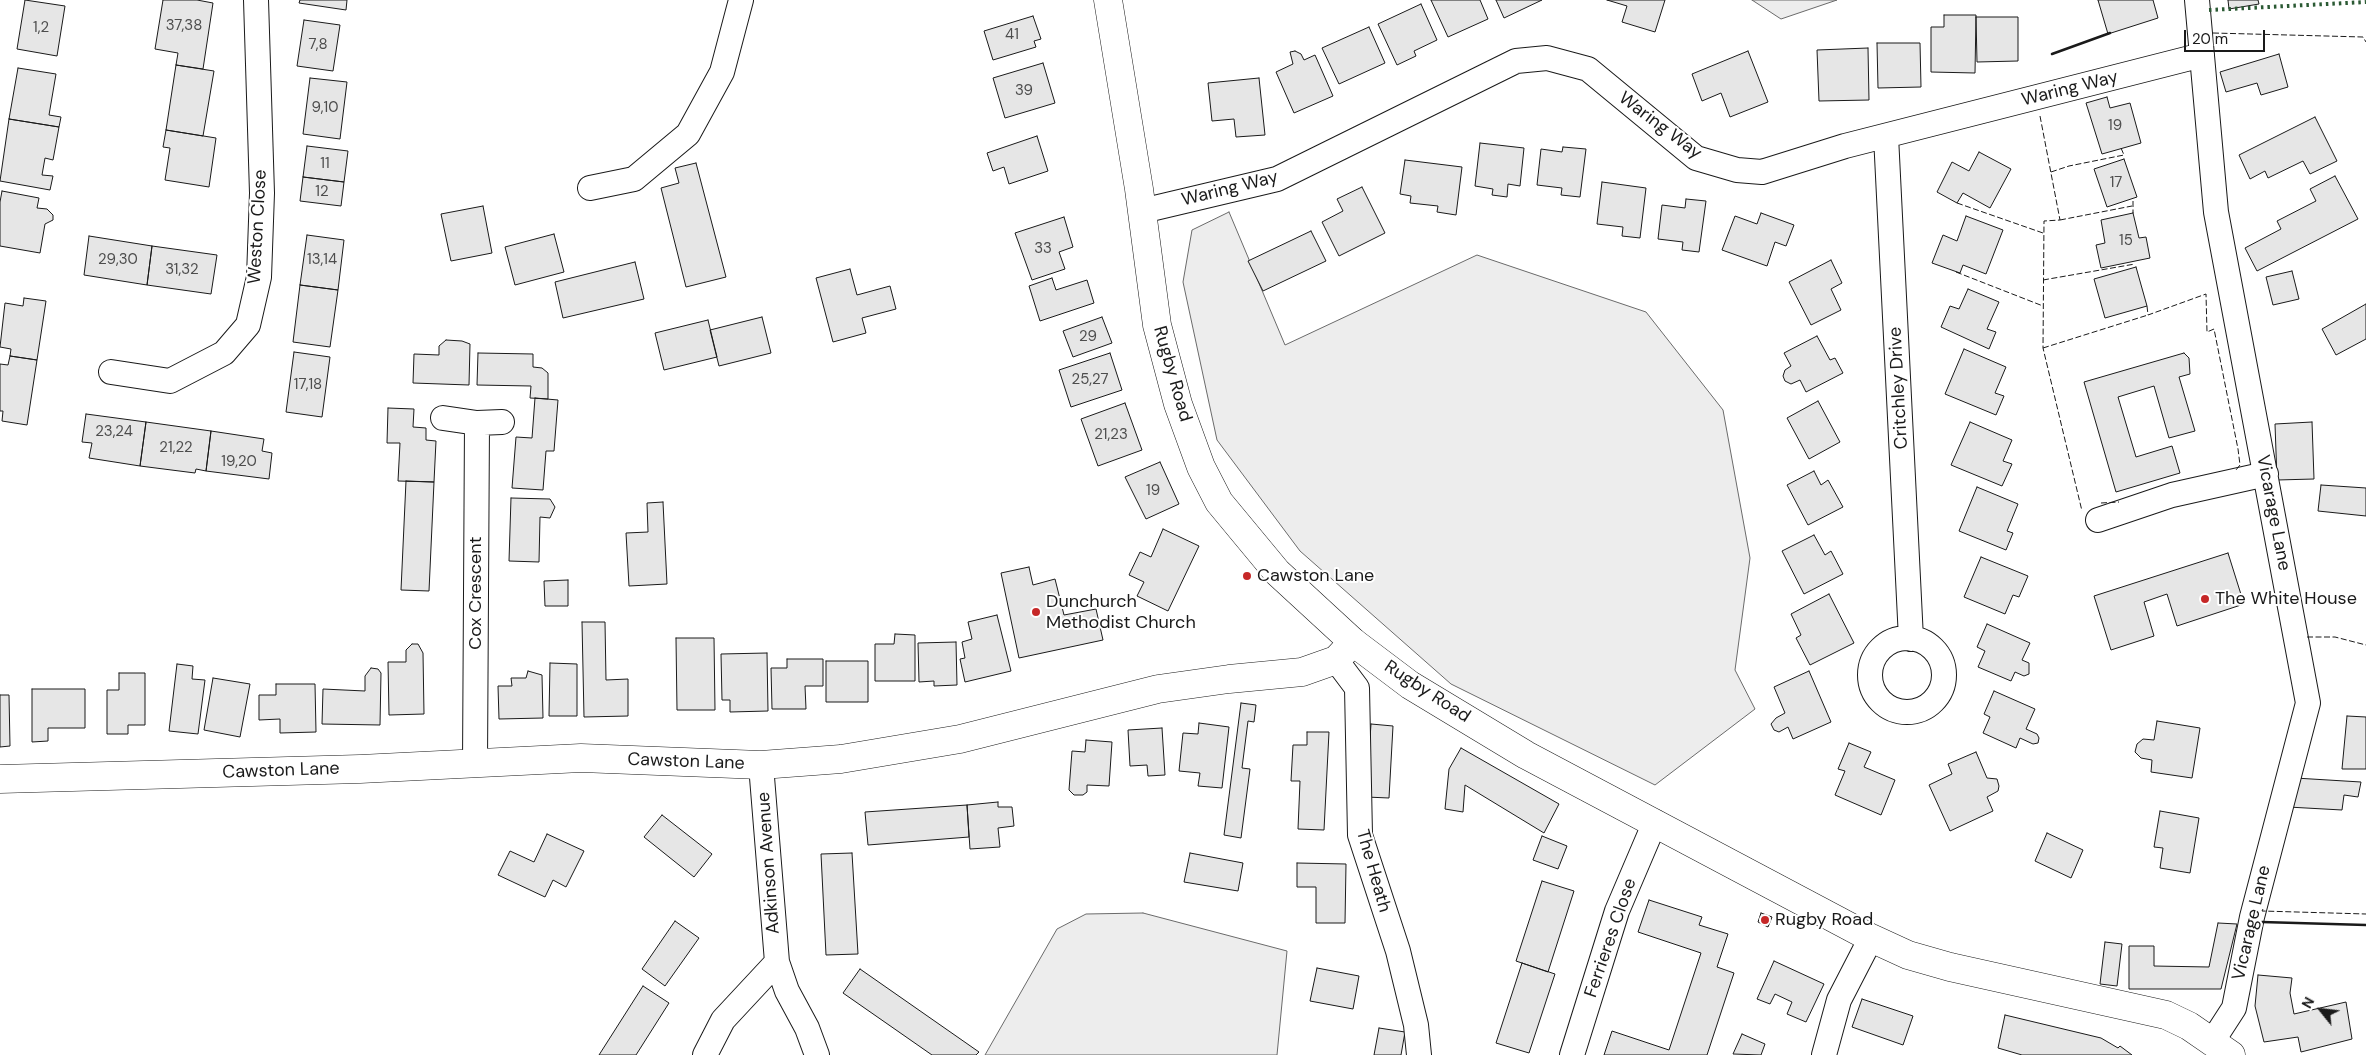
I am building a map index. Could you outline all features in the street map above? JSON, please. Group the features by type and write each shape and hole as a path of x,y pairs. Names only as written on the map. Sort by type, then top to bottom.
{"main road":[{"name":"Rugby Road","path":"1108,0 1142,211 1157,325 1178,404 1201,466 1219,502 1345,651 1410,685 1526,755 1872,938 1908,955 1950,968 2166,1016 2189,1026 2222,1048"},
{"name":"Cawston Lane","path":"0,779 360,769 581,758 762,765 841,759 960,739 1158,689 1229,678 1302,672 1345,651"}],"street":[{"name":"Weston Close","path":"111,372 170,380 224,354 248,325 258,277 262,193 256,0"},
{"path":"590,188 634,179 688,134 722,72 741,0"},
{"name":"Vicarage Lane","path":"2197,0 2216,212 2308,703 2252,917 2234,1008 2222,1048"},
{"name":"Waring Way","path":"1142,211 1276,179 1516,61 1547,58 1588,69 1696,158 1737,170 1762,172 1886,136 2202,55"},
{"name":"Critchley Drive","path":"1886,136 1911,639"},
{"path":"443,418 477,423 502,422"},
{"name":"Cox Crescent","path":"475,763 477,423"},
{"path":"2098,520 2172,494 2266,474"},
{"name":"The Heath","path":"1345,651 1357,688 1360,835 1398,952 1416,1025 1418,1055"},
{"name":"Adkinson Avenue","path":"762,765 776,962 787,991 807,1028 817,1055"},
{"name":"Ferrieres Close","path":"1572,1055 1617,911 1655,822"},
{"path":"1824,1055 1839,1000 1872,938"},
{"path":"705,1055 723,1020 776,962"}],"shaded area":[{"path":"1752,0 1837,0 1781,19"},
{"path":"1229,212 1285,345 1477,255 1646,312 1723,410 1750,558 1735,670 1755,709 1655,785 1451,684 1300,551 1217,440 1183,282 1192,230"},
{"path":"1143,913 1287,951 1277,1055 985,1055 1057,929 1086,914"}],"building":[{"path":"25,0 65,6 57,56 17,49"},
{"path":"163,0 197,0 213,3 203,69 176,65 178,53 155,49"},
{"path":"300,0 347,0 346,10 299,3"},
{"path":"1431,0 1480,0 1488,19 1448,37"},
{"path":"1496,0 1542,0 1504,18"},
{"path":"1607,0 1665,0 1655,32 1622,22 1627,6"},
{"path":"2098,0 2153,0 2158,18 2108,34"},
{"path":"2228,0 2258,0 2259,4 2229,9"},
{"path":"1421,4 1437,40 1414,51 1416,56 1397,65 1378,24"},
{"path":"1944,15 1976,15 1975,73 1931,72 1931,27 1944,27"},
{"path":"1033,16 1041,39 1034,41 1036,47 993,60 984,31"},
{"path":"1976,17 2018,17 2018,61 1977,62"},
{"path":"304,20 340,25 333,71 297,66"},
{"path":"1369,27 1385,63 1339,84 1322,48"},
{"path":"1877,43 1920,43 1921,87 1878,88"},
{"path":"1868,48 1869,100 1819,101 1817,50"},
{"path":"1295,51 1301,54 1304,60 1315,55 1333,96 1294,113 1276,72 1293,64 1290,52"},
{"path":"1748,51 1768,102 1730,117 1721,93 1702,101 1692,74"},
{"path":"2279,54 2288,87 2261,95 2257,83 2226,92 2220,72"},
{"path":"1043,63 1055,103 1005,118 993,78"},
{"path":"176,65 214,71 203,136 166,130"},
{"path":"18,68 56,74 49,115 61,117 59,127 9,119"},
{"path":"310,78 347,82 340,139 303,134"},
{"path":"1259,78 1265,135 1236,137 1234,119 1212,121 1208,83"},
{"path":"2107,97 2110,108 2130,103 2141,143 2102,154 2086,103"},
{"path":"2315,117 2337,161 2310,174 2303,161 2268,178 2265,171 2250,179 2239,155"},
{"path":"9,119 59,127 53,160 45,158 42,175 53,176 50,190 0,181"},
{"path":"166,130 216,138 209,187 165,180 170,148 163,147"},
{"path":"1037,136 1048,171 1009,184 1004,167 993,171 987,153"},
{"path":"1480,143 1524,148 1520,186 1508,184 1507,197 1492,195 1493,189 1475,186"},
{"path":"307,146 348,151 344,182 303,177"},
{"path":"1563,147 1586,149 1580,197 1561,195 1562,188 1537,185 1541,149 1562,152"},
{"path":"1979,152 2011,169 1990,208 1963,193 1957,203 1937,192 1952,162 1969,171"},
{"path":"2124,159 2137,197 2107,207 2094,169"},
{"path":"1405,160 1462,167 1456,215 1437,212 1438,206 1410,203 1411,196 1400,194"},
{"path":"696,163 726,277 686,287 661,188 679,183 675,168"},
{"path":"2335,176 2358,219 2257,271 2245,248 2281,229 2277,221 2316,201 2310,189"},
{"path":"303,177 344,182 341,206 300,201"},
{"path":"1602,182 1646,188 1640,238 1622,236 1623,227 1597,224"},
{"path":"1362,187 1385,233 1339,256 1322,222 1343,211 1337,199"},
{"path":"2,191 39,198 37,208 47,209 53,215 53,220 45,224 40,253 0,246 0,202"},
{"path":"1686,199 1706,201 1699,252 1682,250 1683,242 1658,239 1662,205 1685,208"},
{"path":"483,206 492,253 451,261 441,214"},
{"path":"1761,213 1794,225 1786,246 1775,242 1767,266 1722,250 1735,216 1757,224"},
{"path":"2133,213 2139,238 2146,237 2150,258 2101,268 2096,245 2105,243 2101,220"},
{"path":"1966,216 2003,230 1986,274 1963,265 1960,273 1932,263 1943,235 1957,241"},
{"path":"1064,217 1073,247 1059,252 1065,269 1032,280 1015,233"},
{"path":"1311,231 1326,261 1263,291 1248,261"},
{"path":"554,234 564,272 515,285 505,247"},
{"path":"307,235 344,240 338,290 300,285"},
{"path":"89,236 152,246 147,285 84,275"},
{"path":"152,246 217,255 211,294 147,285"},
{"path":"1831,260 1842,283 1831,289 1841,310 1811,325 1789,282"},
{"path":"635,262 644,299 563,318 555,282"},
{"path":"2136,267 2147,306 2105,318 2094,279"},
{"path":"850,269 857,295 890,286 896,309 862,318 866,333 833,342 816,278"},
{"path":"2292,271 2299,299 2273,305 2266,277"},
{"path":"1052,278 1056,290 1087,280 1094,303 1040,321 1029,286"},
{"path":"300,285 338,290 330,347 293,342"},
{"path":"1968,289 1999,302 1987,329 1996,332 1989,349 1941,327 1950,306 1959,309"},
{"path":"24,298 46,301 37,360 10,356 11,349 0,347 5,303 23,306"},
{"path":"2366,304 2366,339 2336,355 2322,329"},
{"path":"762,317 771,353 719,366 710,330"},
{"path":"1102,317 1112,343 1073,357 1063,331"},
{"path":"708,320 717,357 664,370 655,333"},
{"path":"1817,336 1830,360 1835,358 1843,373 1806,392 1800,380 1791,384 1785,381 1783,376 1785,370 1791,366 1784,353"},
{"path":"446,340 462,341 470,344 469,385 413,383 414,354 439,355 439,346"},
{"path":"1964,349 2006,367 1995,393 2004,396 1996,415 1945,394"},
{"path":"294,352 330,357 322,417 286,412"},
{"path":"478,353 533,354 533,367 542,368 548,373 548,399 530,398 531,386 477,385"},
{"path":"1110,353 1122,390 1071,407 1059,370"},
{"path":"2184,353 2189,358 2190,374 2179,377 2195,431 2169,438 2154,386 2118,397 2136,457 2172,446 2180,473 2116,492 2084,382"},
{"path":"10,356 37,360 27,425 2,421 3,411 0,411 0,364 8,365"},
{"path":"535,398 558,400 554,451 546,451 543,490 512,488 516,437 532,438"},
{"path":"1818,401 1840,442 1809,459 1787,418"},
{"path":"1125,403 1142,450 1098,466 1081,419"},
{"path":"388,408 414,409 413,427 426,428 426,440 436,441 434,482 398,481 400,443 387,443"},
{"path":"86,414 146,422 140,466 89,458 92,443 82,442"},
{"path":"146,422 211,431 206,471 196,469 195,473 140,466"},
{"path":"1970,422 2012,440 2003,461 2012,464 2002,486 1951,465"},
{"path":"2312,422 2314,479 2277,480 2275,424"},
{"path":"211,431 264,439 262,451 272,453 269,479 206,471"},
{"path":"1160,462 1179,504 1146,519 1125,477"},
{"path":"1814,471 1821,485 1828,480 1843,507 1808,525 1787,485"},
{"path":"406,481 434,482 429,591 401,590"},
{"path":"2321,485 2366,488 2366,516 2318,511"},
{"path":"1977,487 2018,504 2007,531 2013,533 2006,550 1959,531"},
{"path":"511,498 550,499 555,507 550,518 540,517 539,562 509,561"},
{"path":"663,502 667,584 629,586 626,533 648,532 647,503"},
{"path":"1163,529 1199,546 1168,611 1137,596 1144,582 1129,575 1140,552 1151,557"},
{"path":"1814,535 1825,555 1831,551 1843,574 1804,594 1782,551"},
{"name":"The White House","path":"2228,553 2244,604 2177,626 2167,594 2144,602 2154,636 2111,650 2094,596"},
{"path":"1981,557 2028,576 2019,597 2013,595 2005,614 1964,597"},
{"name":"Dunchurch Methodist Church","path":"1029,567 1033,585 1055,579 1064,615 1096,609 1103,640 1019,658 1001,573"},
{"path":"568,580 568,606 545,606 544,581"},
{"path":"1829,594 1854,643 1810,665 1796,638 1801,635 1791,614"},
{"path":"997,615 1011,671 965,682 960,659 965,658 962,642 972,639 968,622"},
{"path":"582,622 605,622 606,680 628,679 628,716 584,717"},
{"path":"1987,624 2030,643 2022,660 2029,663 2029,674 2024,676 2015,672 2011,681 1978,667 1985,651 1977,647"},
{"path":"895,634 915,635 915,681 875,681 875,644 894,644"},
{"path":"676,638 714,638 715,710 677,710"},
{"path":"956,642 957,685 934,686 934,681 919,682 918,643"},
{"path":"412,644 418,644 423,653 424,714 389,715 388,662 406,662 406,650"},
{"path":"767,653 768,711 730,712 730,700 722,700 721,654"},
{"path":"787,659 823,659 823,686 805,686 806,709 772,709 771,668 787,668"},
{"path":"826,661 868,661 868,702 826,702"},
{"path":"550,663 577,664 577,716 549,716"},
{"path":"177,664 193,666 192,679 205,680 198,734 169,731"},
{"path":"371,668 378,669 381,673 380,725 322,724 323,689 365,691 365,676"},
{"path":"528,671 542,675 543,718 499,719 498,686 512,686 511,678 526,678"},
{"path":"1809,671 1831,722 1793,739 1788,727 1779,732 1774,730 1771,724 1776,718 1785,713 1774,687"},
{"path":"119,673 145,673 145,725 128,725 128,734 107,734 107,690 119,690"},
{"path":"213,678 250,684 240,737 204,730"},
{"path":"276,684 315,684 316,732 280,733 280,719 259,720 259,695 276,695"},
{"path":"32,689 85,689 85,728 48,728 48,741 32,742"},
{"path":"1994,691 2035,709 2026,729 2037,734 2039,738 2038,743 2033,744 2020,738 2016,748 1983,733 1990,717 1984,714"},
{"path":"0,695 9,695 10,746 0,747"},
{"path":"1241,703 1256,705 1254,722 1248,721 1242,768 1250,769 1241,838 1224,835"},
{"path":"2347,716 2366,717 2366,769 2342,769"},
{"path":"2157,721 2200,728 2192,778 2151,772 2152,760 2141,758 2135,752 2137,744 2143,739 2154,740"},
{"path":"1199,723 1229,727 1222,788 1198,786 1200,773 1179,771 1183,733 1198,734"},
{"path":"1371,724 1393,726 1389,798 1366,797"},
{"path":"1162,728 1165,775 1148,776 1147,765 1130,766 1128,730"},
{"path":"1307,732 1329,732 1324,830 1298,829 1300,781 1291,781 1293,745 1307,745"},
{"path":"1086,740 1112,742 1109,786 1087,785 1087,792 1083,795 1074,795 1069,790 1072,751 1085,752"},
{"path":"1849,743 1871,752 1864,767 1895,780 1881,815 1835,795 1845,771 1838,769"},
{"path":"1461,748 1559,804 1544,833 1465,785 1463,812 1445,809 1449,769"},
{"path":"1976,752 1987,778 1997,779 1998,791 1987,797 1993,811 1950,831 1929,785 1952,774 1948,764"},
{"path":"2295,778 2361,782 2358,797 2344,795 2342,810 2288,807"},
{"path":"998,802 998,807 1012,807 1014,826 998,828 1000,847 970,849 967,805"},
{"path":"967,805 969,837 868,845 865,812"},
{"path":"2160,811 2199,818 2190,873 2160,868 2163,848 2154,847"},
{"path":"662,815 712,854 694,877 644,837"},
{"path":"2047,833 2083,850 2071,878 2035,861"},
{"path":"547,834 584,851 566,887 553,880 545,897 498,875 510,851 534,862"},
{"path":"1542,836 1567,846 1558,869 1533,860"},
{"path":"852,853 858,954 826,955 821,854"},
{"path":"1190,853 1243,863 1238,891 1184,882"},
{"path":"1297,863 1346,864 1345,923 1316,923 1316,887 1297,887"},
{"path":"1542,881 1574,891 1548,972 1516,961"},
{"path":"1649,900 1702,917 1699,925 1728,934 1717,967 1734,973 1707,1055 1604,1055 1612,1031 1669,1050 1701,953 1638,932"},
{"name":"Rugby Road","path":"1761,913 1772,917 1768,927 1758,922"},
{"path":"675,921 699,938 665,986 642,969"},
{"path":"2218,923 2237,924 2221,989 2129,989 2129,946 2154,946 2154,966 2209,967"},
{"path":"2105,942 2122,944 2117,986 2100,984"},
{"path":"1774,961 1824,984 1806,1022 1787,1014 1792,1002 1775,994 1770,1004 1757,999"},
{"path":"1522,963 1555,974 1529,1053 1496,1043"},
{"path":"1317,968 1359,976 1353,1009 1310,1001"},
{"path":"860,969 979,1052 976,1055 932,1055 843,993"},
{"path":"2258,975 2292,978 2290,993 2294,1014 2346,1002 2352,1039 2301,1052 2298,1037 2264,1042 2255,1006"},
{"path":"643,986 669,1003 636,1055 599,1055"},
{"path":"1862,999 1913,1016 1903,1045 1852,1027"},
{"path":"2005,1015 2101,1038 2118,1048 2120,1046 2132,1055 2022,1055 1998,1048"},
{"path":"1379,1028 1405,1032 1401,1055 1374,1055"},
{"path":"1742,1034 1765,1044 1761,1055 1733,1054"}],"hedge":[{"path":"2209,10 2366,2"}],"fence":[{"path":"2213,33 2363,37 2366,42"},
{"path":"2040,116 2060,220 2044,221 2043,348 2082,511"},
{"path":"2051,172 2069,166 2124,155 2121,148"},
{"path":"2133,201 2133,213"},
{"path":"1957,203 2043,233"},
{"path":"2060,220 2132,206"},
{"path":"2043,280 2135,264"},
{"path":"1956,272 2043,306"},
{"path":"2147,306 2148,315 2206,294 2207,332 2214,329 2238,449 2240,465 2236,470"},
{"path":"2043,348 2148,315"},
{"path":"2101,503 2119,502"},
{"path":"2307,637 2335,637 2366,645"},
{"path":"2263,909 2262,911 2366,914"}],"wall":[{"path":"2052,54 2110,33"},
{"path":"2262,922 2366,925"}],"place":[{"name":"Cawston Lane","path":"1247,576"},
{"name":"The White House","path":"2205,599"},
{"name":"Dunchurch Methodist Church","path":"1036,612"},
{"name":"Rugby Road","path":"1765,920"}]}
